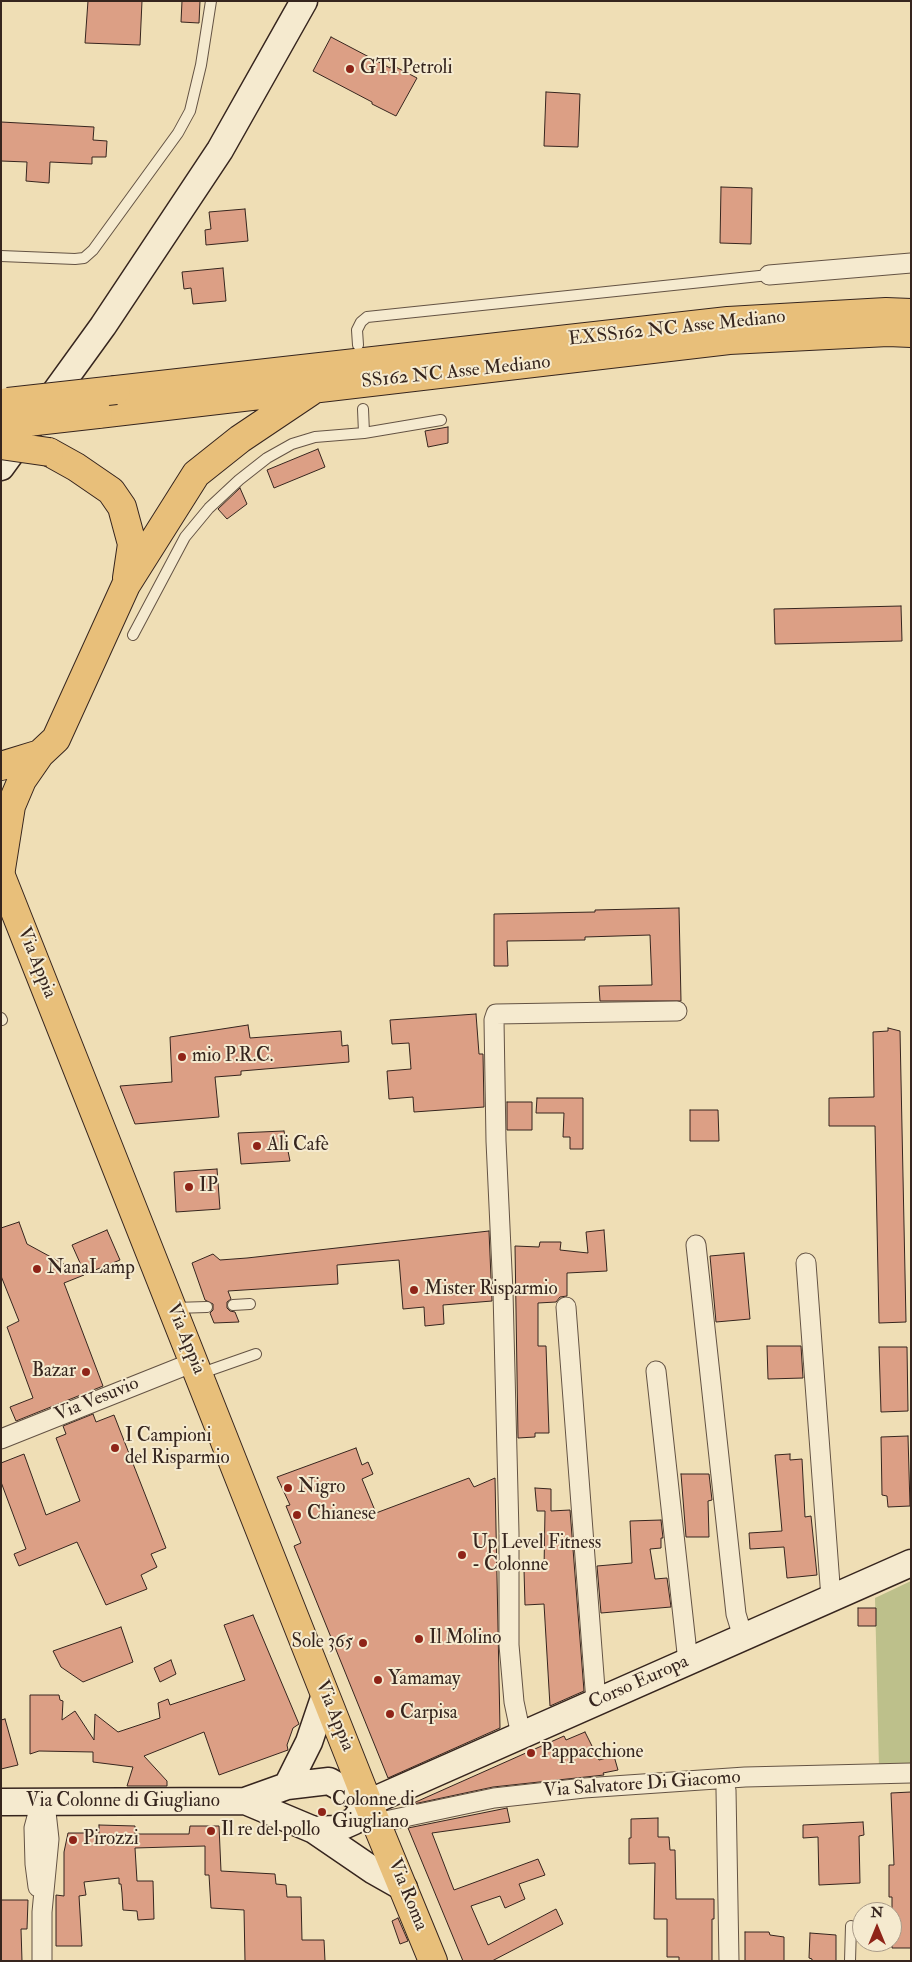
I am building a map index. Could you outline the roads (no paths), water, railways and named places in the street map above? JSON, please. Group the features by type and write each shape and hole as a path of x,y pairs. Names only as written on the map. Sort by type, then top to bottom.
{"main road":[{"path":"1,467 103,326 220,150 304,1"},
{"name":"EXSS162 NC Asse Mediano","path":"116,390 728,322 886,312 911,314"},
{"name":"SS162 NC Asse Mediano","path":"4,410 98,414 729,340 888,332 911,333"},
{"path":"1,869 11,806 8,772 40,754 56,739 126,585 196,474 240,439 315,389"},
{"name":"SS162 NC Asse Mediano","path":"4,410 116,390"},
{"path":"1,445 49,452 76,467 111,491 122,507 132,544 126,585"},
{"name":"Via Appia","path":"1,876 13,916 172,1308 372,1813"},
{"name":"Corso Europa","path":"372,1813 521,1735 911,1563"},
{"path":"288,1786 309,1742 325,1694"},
{"name":"Via Colonne di Giugliano","path":"1,1802 245,1801 288,1786 329,1781 372,1813 336,1829 314,1830"},
{"name":"Via Colonne di Giugliano","path":"245,1801 314,1830 374,1871 404,1888"},
{"name":"Via Roma","path":"372,1813 433,1961"}],"street":[{"path":"769,274 911,263"},
{"path":"521,1735 514,1702 509,1645 509,1533 503,1292 496,1141 494,1020 496,1014 677,1011"},
{"path":"696,1245 736,1614 743,1637"},
{"path":"806,1263 831,1598"},
{"path":"566,1307 596,1702"},
{"name":"Via Vesuvio","path":"1,1438 196,1368"},
{"path":"656,1371 688,1662"},
{"name":"Via Salvatore Di Giacomo","path":"372,1813 584,1788 745,1777 911,1773"},
{"path":"726,1790 730,1961"},
{"path":"41,1802 35,1823 34,1842 42,1912 42,1961"}],"lane":[{"path":"1,256 75,259 84,258 93,250 178,133 190,111 201,65 211,1"},
{"path":"358,346 357,330 361,322 367,317 769,274"},
{"path":"362,409 364,433"},
{"path":"134,635 185,537 208,508 267,458 292,444 315,437 364,433 442,420"},
{"path":"233,1305 250,1304"},
{"path":"172,1308 207,1306"},
{"path":"196,1368 256,1354"},
{"path":"850,1961 851,1926"}],"place":[{"name":"GTI Petroli","path":"350,69"},
{"name":"mio P.R.C.","path":"182,1057"},
{"name":"Ali Cafè","path":"257,1146"},
{"name":"IP","path":"189,1187"},
{"name":"NanaLamp","path":"37,1269"},
{"name":"Mister Risparmio","path":"414,1290"},
{"name":"Bazar","path":"86,1372"},
{"name":"I Campioni del Risparmio","path":"115,1448"},
{"name":"Nigro","path":"288,1488"},
{"name":"Chianese","path":"297,1515"},
{"name":"Up Level Fitness - Colonne","path":"462,1555"},
{"name":"Il Molino","path":"419,1639"},
{"name":"Sole 365","path":"363,1643"},
{"name":"Yamamay","path":"378,1680"},
{"name":"Carpisa","path":"390,1714"},
{"name":"Pappacchione","path":"531,1753"},
{"name":"Colonne di Giugliano","path":"322,1812"},
{"name":"Il re del pollo","path":"211,1831"},
{"name":"Pirozzi","path":"73,1840"}]}
